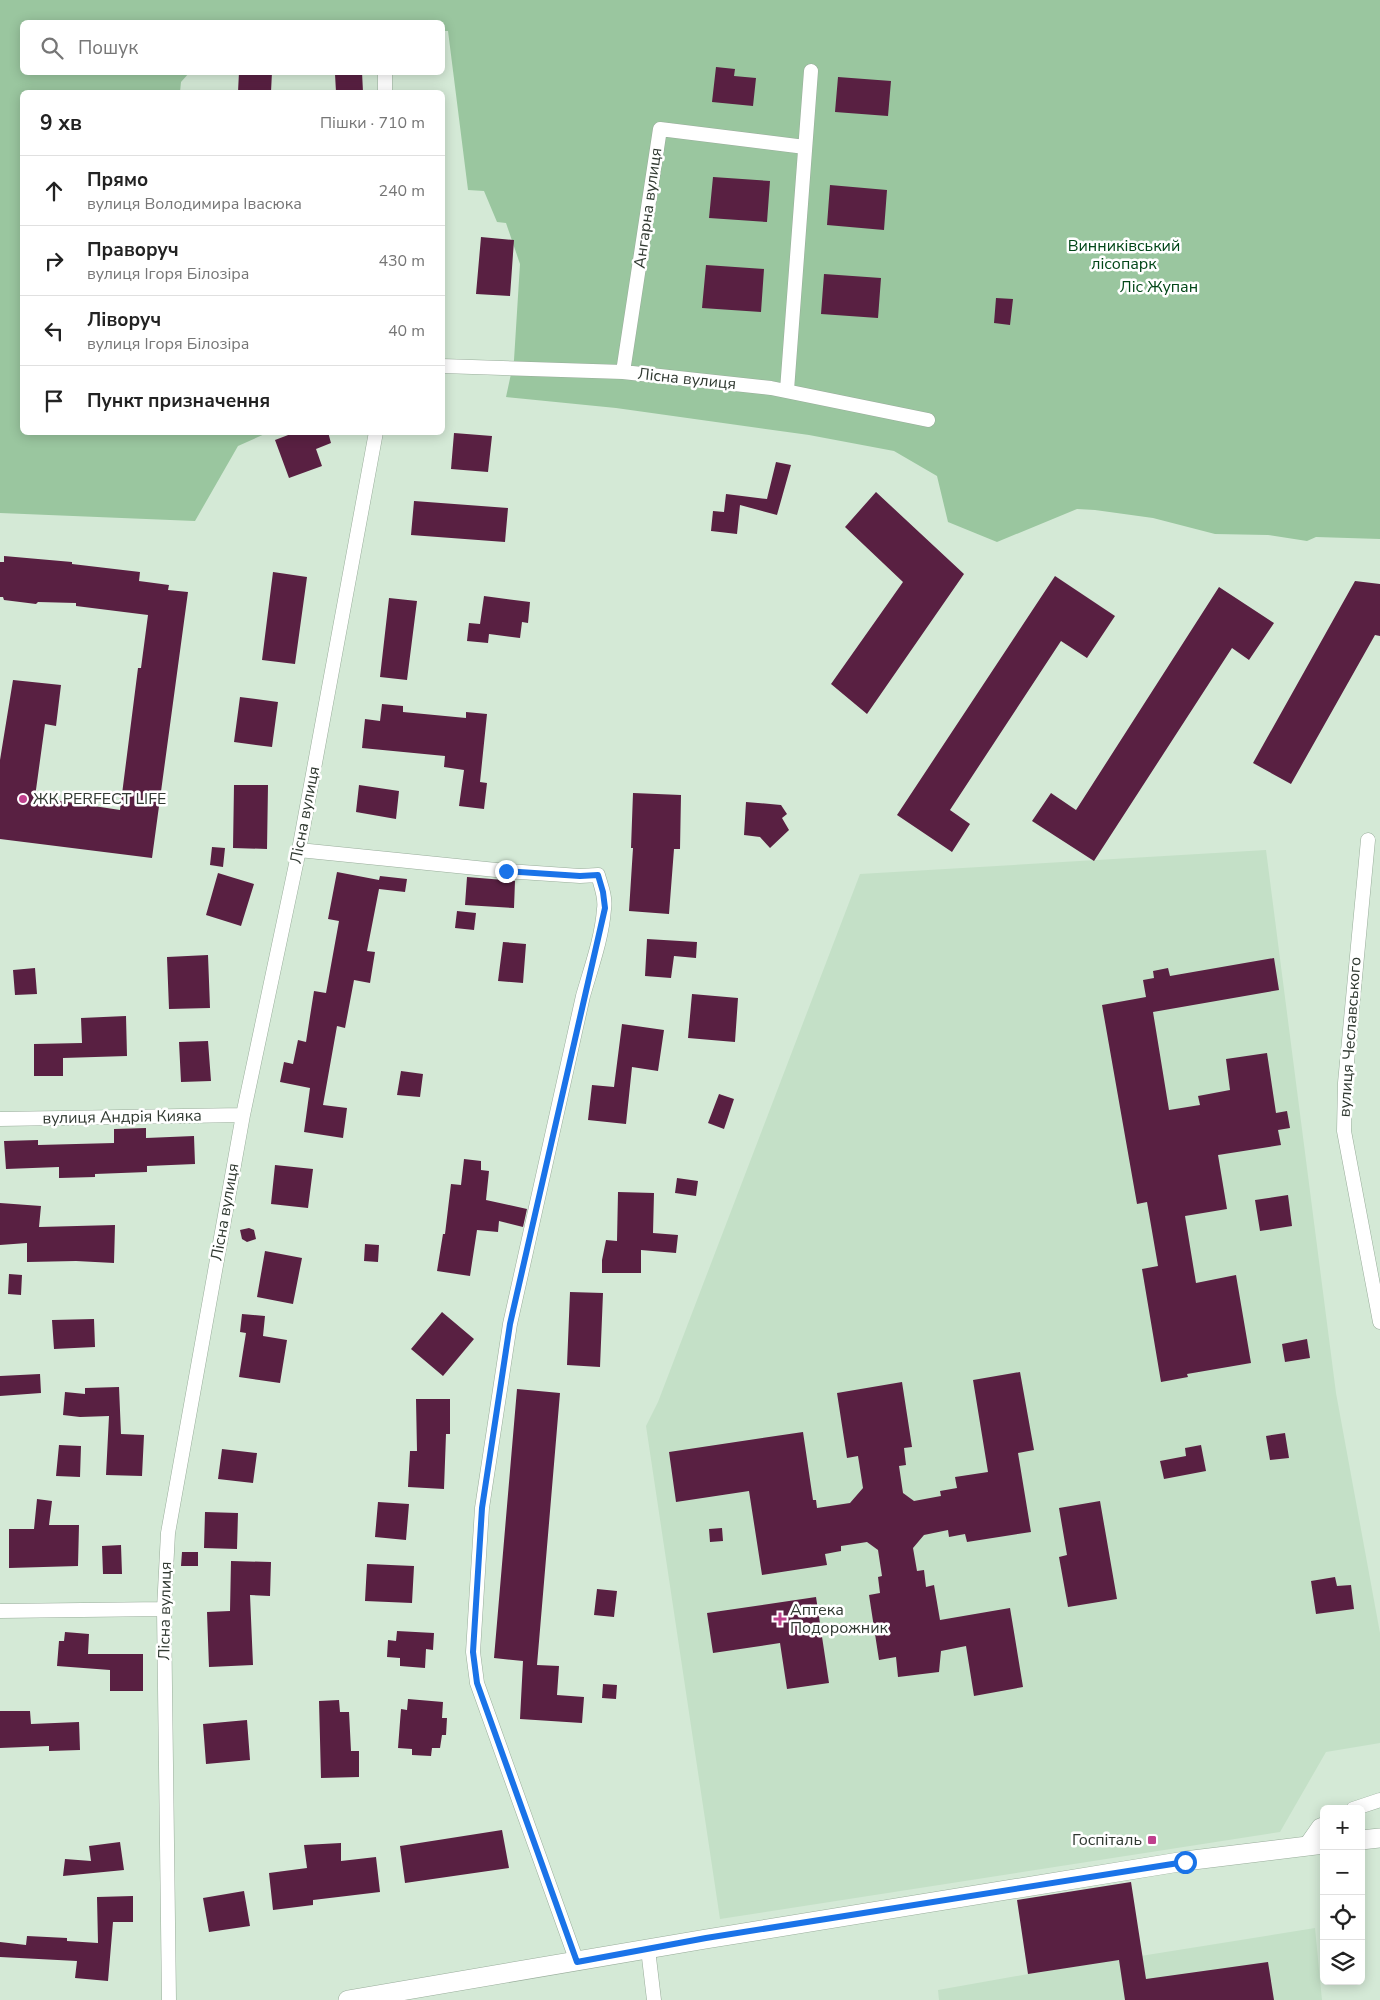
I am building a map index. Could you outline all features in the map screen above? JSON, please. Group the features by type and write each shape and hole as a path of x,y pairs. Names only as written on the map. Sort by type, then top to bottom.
{"main road":[{"path":"1365,1840 1380,1838"},
{"path":"348,2000 1177,1863 1306,1846"}],"street":[{"path":"787,390 811,71"},
{"path":"385,75 386,90"},
{"name":"Ангарна вулиця","path":"623,372 660,129 806,146"},
{"name":"Лісна вулиця","path":"445,366 623,372 787,390 928,420"},
{"name":"Лісна вулиця","path":"169,2000 164,1609 168,1533 243,1115 299,850 375,435"},
{"name":"вулиця Чеславського","path":"1368,840 1345,1083 1344,1131 1380,1322"},
{"path":"299,850 506,871 580,876 598,875 603,892 605,908 597,947 584,996 510,1324 482,1508 473,1652 477,1683 577,1962"},
{"name":"вулиця Андрія Кияка","path":"0,1119 243,1115"},
{"path":"0,1611 164,1609"},
{"path":"1365,1805 1380,1800"},
{"path":"1306,1846 1320,1826"},
{"path":"648,1949 654,2000"}],"shaded area":[{"path":"1266,850 1336,1393 1380,1633 1380,1743 1326,1752 1280,1832 720,1919 646,1426 658,1402 860,874"},
{"path":"1315,1928 1322,2000 939,2000 938,1990"}],"green space":[{"name":"Ліс Жупан","path":"0,0 1380,0 1380,539 1316,537 1307,541 1268,535 1215,534 1153,518 1077,509 997,542 948,522 937,476 894,451 809,435 616,408 506,397 514,360 520,264 506,223 497,222 484,191 468,190 445,20 20,20 20,75 187,75 181,82 180,90 20,90 20,435 263,435 238,446 195,521 0,513"}],"building":[{"path":"716,67 735,69 734,76 756,78 753,106 712,102"},
{"path":"239,75 272,75 271,90 238,90"},
{"path":"335,75 362,75 363,90 336,90"},
{"path":"838,77 891,81 888,116 835,112"},
{"path":"713,177 770,181 767,222 709,218"},
{"path":"830,185 887,190 884,230 827,225"},
{"path":"481,237 514,240 510,296 476,294"},
{"path":"706,265 764,269 761,312 702,308"},
{"path":"824,274 881,278 878,318 821,314"},
{"path":"996,298 1013,299 1010,325 994,323"},
{"path":"454,433 492,436 488,472 451,469"},
{"path":"288,435 329,435 331,443 316,449 322,466 289,478 275,440"},
{"path":"776,462 791,465 777,515 740,505 737,534 711,531 713,511 724,512 726,494 767,499"},
{"path":"876,492 964,574 867,714 831,684 903,582 845,527"},
{"path":"414,501 508,508 505,542 411,535"},
{"path":"4,556 72,562 72,564 140,572 139,581 169,585 168,590 188,592 152,858 0,839 0,760 13,680 61,685 56,726 45,724 35,797 120,810 138,668 141,668 148,615 76,606 76,603 38,602 36,604 4,600 3,597 0,597 0,562 4,562"},
{"path":"273,572 307,577 295,664 262,660"},
{"path":"1055,576 1115,616 1087,658 1061,641 950,810 970,824 952,852 897,815"},
{"path":"1355,581 1380,584 1380,636 1375,635 1291,784 1253,763"},
{"path":"1219,587 1274,623 1249,660 1232,648 1094,861 1032,821 1051,793 1076,810"},
{"path":"484,596 530,602 528,623 522,622 520,638 489,634 488,643 467,641 469,623 480,624"},
{"path":"389,598 417,601 407,680 380,677"},
{"path":"240,697 278,702 272,747 234,742"},
{"path":"382,704 403,706 403,712 466,718 466,712 487,714 480,782 487,783 484,809 459,806 464,770 444,767 445,756 362,748 365,719 380,721"},
{"path":"234,785 268,785 267,849 233,848"},
{"path":"359,785 399,791 396,819 356,812"},
{"path":"633,793 681,795 680,849 674,849 669,914 629,911 633,848 631,848"},
{"path":"746,802 781,805 787,814 782,818 789,830 770,848 760,837 744,835"},
{"path":"212,847 225,848 223,867 210,865"},
{"path":"337,872 379,880 380,876 407,879 405,892 379,889 367,951 375,952 370,983 354,980 345,1028 337,1026 323,1105 347,1108 343,1138 304,1132 310,1088 280,1082 284,1062 293,1064 298,1040 306,1042 314,991 326,993 339,921 328,919"},
{"path":"218,873 254,884 241,926 206,915"},
{"path":"467,877 515,881 514,908 465,905"},
{"path":"457,911 476,913 474,930 455,928"},
{"path":"647,939 697,942 696,958 674,956 671,978 645,976"},
{"path":"503,942 526,944 523,983 498,981"},
{"path":"208,955 210,1008 169,1009 167,957"},
{"path":"1274,958 1279,990 1153,1012 1169,1110 1200,1105 1198,1096 1230,1090 1226,1059 1267,1053 1276,1113 1287,1111 1290,1128 1278,1130 1281,1145 1218,1155 1227,1209 1185,1216 1196,1283 1236,1275 1251,1363 1187,1374 1188,1377 1161,1382 1142,1269 1158,1266 1147,1202 1137,1204 1102,1005 1146,997 1143,980 1154,978 1153,971 1168,968 1170,976"},
{"path":"35,968 37,994 15,995 13,970"},
{"path":"692,994 738,998 735,1042 688,1038"},
{"path":"126,1016 127,1056 63,1058 63,1076 34,1076 34,1044 82,1043 81,1018"},
{"path":"622,1024 664,1030 658,1071 632,1067 626,1124 588,1120 592,1085 614,1087"},
{"path":"208,1041 211,1081 181,1082 179,1042"},
{"path":"401,1071 423,1074 420,1097 397,1095"},
{"path":"719,1094 734,1099 724,1129 708,1123"},
{"path":"146,1128 146,1138 194,1136 195,1164 147,1166 147,1172 95,1174 95,1177 59,1178 59,1167 6,1169 4,1141 38,1140 38,1145 114,1143 114,1129"},
{"path":"464,1159 481,1161 481,1170 489,1171 486,1200 527,1209 523,1227 499,1221 498,1232 477,1230 470,1276 437,1271 443,1234 445,1234 451,1184 461,1185"},
{"path":"275,1165 313,1169 308,1208 271,1204"},
{"path":"677,1178 698,1181 696,1196 675,1193"},
{"path":"618,1192 654,1193 653,1233 678,1235 676,1253 641,1250 641,1273 602,1273 602,1260 606,1240 617,1241"},
{"path":"1288,1195 1292,1226 1260,1231 1255,1200"},
{"path":"0,1203 41,1206 39,1227 115,1225 114,1263 76,1261 27,1262 27,1243 0,1245"},
{"path":"249,1228 254,1230 256,1239 247,1242 242,1239 240,1230"},
{"path":"365,1244 379,1245 378,1262 364,1261"},
{"path":"265,1251 302,1258 293,1304 257,1297"},
{"path":"9,1274 22,1275 21,1295 8,1294"},
{"path":"570,1292 603,1293 600,1367 567,1365"},
{"path":"442,1312 474,1339 443,1376 411,1349"},
{"path":"242,1314 265,1316 263,1336 287,1340 280,1383 239,1377 246,1333 240,1332"},
{"path":"94,1319 95,1347 54,1349 52,1320"},
{"path":"1307,1339 1310,1358 1285,1362 1282,1344"},
{"path":"1020,1372 1034,1450 1018,1453 1031,1532 967,1542 965,1534 949,1537 948,1530 924,1535 913,1548 917,1571 924,1570 926,1587 934,1585 940,1620 1010,1608 1023,1687 974,1696 966,1646 941,1651 939,1672 898,1677 896,1657 879,1660 869,1595 880,1593 878,1577 882,1576 878,1550 867,1542 841,1546 841,1551 825,1554 827,1565 762,1575 749,1491 676,1502 669,1452 803,1432 813,1500 816,1500 817,1508 850,1503 863,1488 858,1456 847,1458 837,1393 902,1382 912,1447 904,1448 906,1465 899,1466 903,1493 914,1501 941,1496 940,1491 957,1488 955,1477 988,1472 973,1380"},
{"path":"40,1374 41,1393 0,1396 0,1376"},
{"path":"119,1387 121,1434 144,1435 142,1476 106,1475 109,1416 80,1417 63,1415 65,1392 85,1394 85,1388"},
{"path":"517,1389 560,1393 537,1665 559,1666 557,1695 584,1697 582,1723 520,1719 523,1661 494,1658"},
{"path":"416,1399 450,1399 450,1434 446,1434 444,1489 408,1487 410,1451 417,1451"},
{"path":"1285,1433 1289,1458 1270,1460 1266,1436"},
{"path":"59,1445 81,1446 80,1477 56,1476"},
{"path":"1201,1445 1206,1471 1164,1479 1160,1461 1186,1456 1185,1448"},
{"path":"222,1449 257,1453 253,1483 218,1479"},
{"path":"37,1499 52,1501 49,1525 79,1525 78,1566 9,1568 9,1529 34,1529"},
{"path":"1100,1501 1117,1599 1068,1607 1059,1557 1067,1555 1059,1508"},
{"path":"378,1502 409,1504 406,1540 375,1537"},
{"path":"205,1512 238,1513 237,1549 204,1548"},
{"path":"722,1528 723,1541 710,1542 709,1529"},
{"path":"121,1545 122,1574 103,1574 102,1546"},
{"path":"182,1552 198,1552 198,1566 181,1566"},
{"path":"231,1561 271,1562 270,1596 250,1595 253,1665 209,1667 207,1612 230,1611"},
{"path":"367,1564 414,1566 412,1603 365,1601"},
{"path":"1335,1577 1337,1586 1351,1585 1354,1609 1316,1614 1311,1581"},
{"path":"597,1589 617,1591 614,1617 594,1615"},
{"path":"816,1597 829,1683 787,1689 780,1643 713,1653 707,1613"},
{"path":"397,1631 434,1633 433,1650 426,1649 425,1668 400,1666 400,1658 387,1657 388,1640 396,1641"},
{"path":"65,1632 89,1634 88,1654 143,1654 143,1691 110,1691 110,1670 57,1666 59,1641 64,1641"},
{"path":"603,1684 617,1685 616,1699 602,1698"},
{"path":"408,1699 443,1702 442,1718 447,1718 446,1735 442,1735 440,1748 432,1748 431,1756 412,1755 412,1749 398,1748 401,1709 407,1710"},
{"path":"339,1700 340,1712 349,1712 351,1751 359,1751 359,1777 321,1778 319,1701"},
{"path":"0,1711 30,1711 31,1724 79,1722 80,1750 49,1751 49,1746 0,1748"},
{"path":"247,1720 250,1760 206,1764 203,1724"},
{"path":"502,1830 509,1868 405,1883 400,1846"},
{"path":"120,1842 124,1870 63,1876 65,1859 91,1861 89,1846"},
{"path":"341,1843 341,1861 376,1857 380,1892 313,1900 313,1905 273,1910 269,1873 307,1868 304,1845"},
{"path":"1131,1882 1146,1979 1268,1962 1274,2000 1125,2000 1119,1960 1028,1974 1017,1900"},
{"path":"244,1891 250,1926 209,1932 203,1898"},
{"path":"133,1896 133,1922 113,1922 108,1981 75,1978 77,1961 0,1957 0,1942 26,1945 27,1936 67,1938 67,1941 98,1943 97,1897"}],"place":[{"name":"ЖК PERFECT LIFE","path":"23,799"},
{"name":"Аптека Подорожник","path":"780,1619"},
{"name":"Госпіталь","path":"1152,1840"}],"route":[{"path":"506,871 580,876 598,875 605,908 510,1324 482,1508 473,1652 477,1683 508,1765 577,1962 706,1938 1185,1862"}],"park label":[{"name":"Винниківський лісопарк","path":"1124,255"}]}
